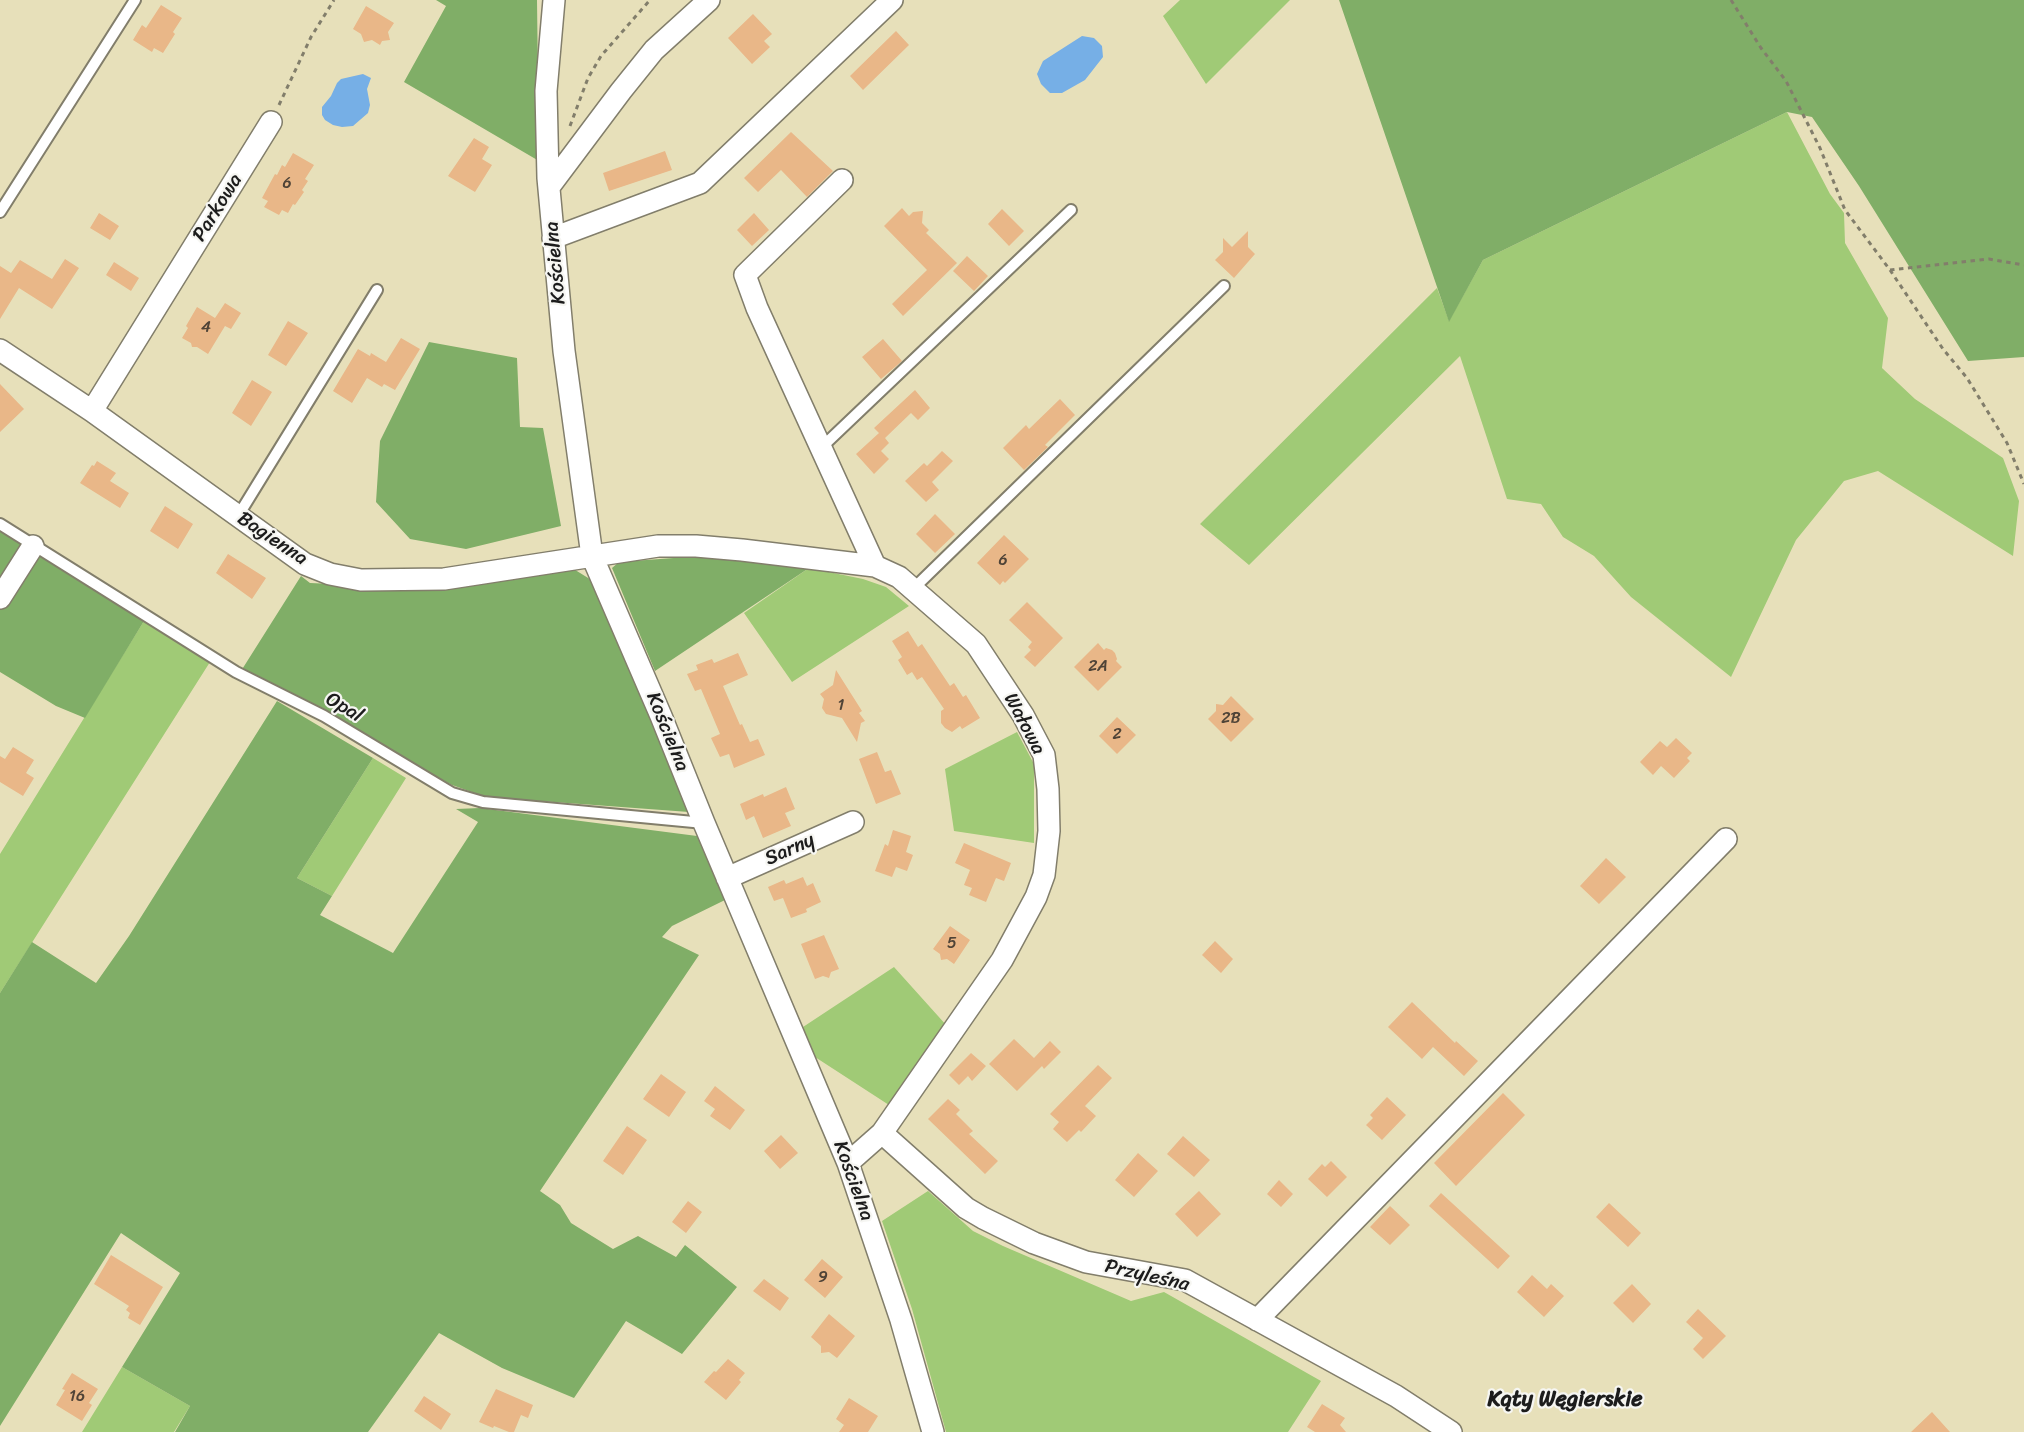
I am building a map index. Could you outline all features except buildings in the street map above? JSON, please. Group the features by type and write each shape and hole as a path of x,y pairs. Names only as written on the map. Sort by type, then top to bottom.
{"street":[{"name":"Kościelna","path":"554,0 546,91 549,187 564,351 592,556 848,1162 901,1320 933,1432"},
{"path":"549,187 654,50 709,0"},
{"path":"554,238 700,183 892,0"},
{"name":"Parkowa","path":"92,411 271,122"},
{"path":"842,180 745,275 757,308 875,566"},
{"name":"Bagienna","path":"0,350 92,411 305,564 330,574 361,580 444,579 592,556"},
{"path":"0,598 33,546"},
{"name":"Wałowa","path":"592,556 658,546 696,546 875,566 900,577 976,644 1023,715 1044,755 1049,831 1044,875 1036,897 1002,960 882,1133 848,1162"},
{"name":"Sarny","path":"727,878 853,822"},
{"path":"1257,1320 1726,839"},
{"name":"Przyleśna","path":"882,1133 966,1208 993,1223 1034,1243 1086,1262 1185,1280 1396,1396 1451,1432"}],"lane":[{"path":"0,212 135,0"},
{"path":"822,447 1071,210"},
{"path":"913,589 1224,286"},
{"path":"238,516 377,290"},
{"name":"Opal","path":"0,524 236,672 324,716 452,794 483,802 704,823"}],"path":[{"path":"271,122 311,37 334,0"},
{"path":"566,134 588,78 601,56 650,0"},
{"path":"1731,0 1761,48 1786,81 1820,148 1845,210 1890,270 1943,349 1973,387 2007,443 2024,483"},
{"path":"1890,270 1989,259 2024,265"}],"green space":[{"path":"436,0 537,0 539,161 404,82 446,6"},
{"path":"1180,0 1290,0 1206,84 1163,16"},
{"path":"1339,0 2024,0 2024,357 1968,361 1859,186 1812,117 1787,112 1483,260 1449,322"},
{"path":"1787,112 1830,194 1844,213 1845,243 1888,318 1882,368 1915,399 2003,458 2019,501 2013,556 1878,471 1844,481 1796,540 1731,677 1631,597 1594,556 1563,537 1541,504 1507,499 1460,356 1249,565 1200,524 1437,288 1449,321 1483,260"},
{"path":"429,342 517,358 520,427 543,428 561,526 466,549 410,539 376,502 380,441"},
{"path":"0,530 144,621 85,718 56,706 0,672"},
{"path":"701,556 809,568 655,671 612,568 619,562"},
{"path":"572,568 593,581 689,812 486,797 452,785 241,671 301,576 310,583 443,589"},
{"path":"809,568 863,579 886,587 909,606 792,682 744,613"},
{"path":"144,621 210,662 0,993 0,854"},
{"path":"277,701 373,758 297,878 332,896 320,915 393,953 478,822 456,809 480,808 697,836 725,900 672,926 662,937 699,955 540,1191 560,1205 571,1223 613,1249 638,1236 676,1257 685,1245 737,1287 682,1354 626,1321 574,1398 502,1368 439,1333 368,1432 175,1432 190,1406 122,1367 180,1273 121,1233 0,1426 0,993 32,942 96,983 129,936"},
{"path":"1017,732 1034,764 1034,843 954,831 945,769"},
{"path":"373,758 406,778 332,896 297,878"},
{"path":"894,967 947,1026 889,1105 815,1057 803,1027"},
{"path":"928,1191 973,1231 1003,1246 1131,1301 1164,1292 1321,1381 1288,1432 946,1432 912,1309 882,1221"},
{"path":"122,1367 190,1406 174,1432 82,1432"}],"water":[{"path":"1082,36 1094,38 1102,46 1103,57 1085,80 1062,93 1050,93 1041,84 1037,74 1043,61"},
{"path":"363,74 371,78 367,89 370,105 368,113 353,126 342,127 325,120 322,107 331,96 337,83 341,79"}],"district":[{"name":"Kąty Węgierskie","path":"1565,1400"}]}
